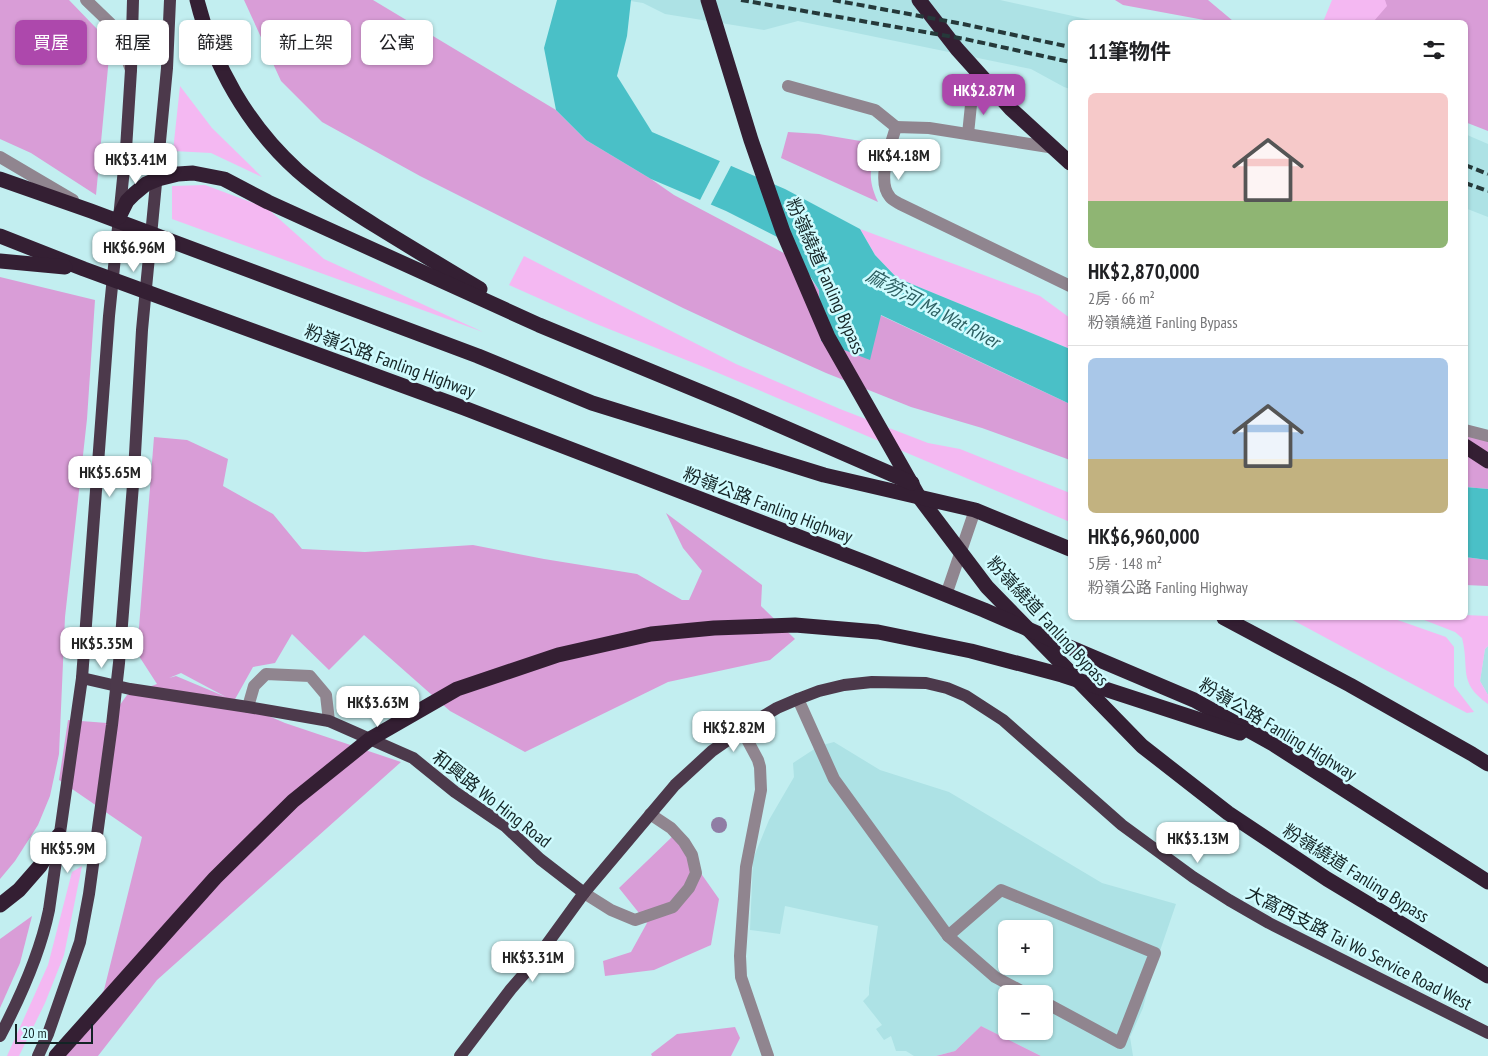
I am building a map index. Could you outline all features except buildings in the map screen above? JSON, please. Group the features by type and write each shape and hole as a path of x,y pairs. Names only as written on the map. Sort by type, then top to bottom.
{"highway":[{"path":"197,0 202,21 213,50 224,75 241,105 272,144 298,170 324,192 348,208 539,325"},
{"name":"粉嶺繞道 Fanling Bypass","path":"708,0 751,140 783,232 828,337 919,497 987,588 1142,746 1212,801 1327,879 1488,976"},
{"path":"919,0 957,49 1011,109 1068,161"},
{"path":"119,217 134,194 146,184 158,178 193,173 224,179 268,202 539,325 735,406 975,510"},
{"name":"粉嶺公路 Fanling Highway","path":"0,179 91,211 478,356 592,403 824,475 975,510 1068,548"},
{"name":"粉嶺公路 Fanling Highway","path":"0,236 84,269 464,408 867,563 1194,700 1273,744 1488,882"},
{"path":"0,261 84,269"},
{"path":"1468,448 1488,461"},
{"path":"1228,620 1350,685 1488,764"},
{"path":"56,1056 214,878 293,801 370,740 457,689 558,655 651,634 714,628 795,625 878,632 971,651 1062,675 1273,744"},
{"path":"0,905 19,890 40,866 59,835"}],"main road":[{"path":"0,1036 36,960 44,935 82,678 109,316 132,70 133,0"},
{"path":"38,1056 48,1034 80,942 89,894 117,686 134,472 142,330 160,155 170,0"},
{"name":"和興路 Wo Hing Road","path":"82,678 117,686 329,721 413,758 455,792 505,826 540,859 584,893"},
{"name":"大窩西支路 Tai Wo Service Road West","path":"798,699 819,691 844,685 872,682 926,683 947,688 966,696 1003,720 1122,825 1172,863 1229,900 1323,952 1488,1033"},
{"path":"460,1056 531,966 584,893 675,785 712,751 742,730 778,708 798,699"}],"street":[{"path":"86,0 111,24 132,70"},
{"path":"788,86 875,110 896,127 929,128 1053,147 1068,155"},
{"path":"968,134 972,95"},
{"path":"896,127 888,151 885,168 885,188 890,197 908,208 1068,285"},
{"path":"0,157 91,211"},
{"path":"1468,431 1488,436"},
{"path":"946,595 975,510"},
{"path":"248,707 254,686 266,674 310,676 326,695 329,721"},
{"path":"798,699 834,779 948,936 995,976 1012,985"},
{"path":"742,730 758,760 761,790 746,867 740,956 741,976 768,1056"},
{"path":"584,893 610,910 635,920 673,907 689,888 696,873 692,855 684,842 671,828 650,814"},
{"path":"948,936 1001,890 1156,953 1120,1043 1053,1007"}],"shaded area":[{"path":"0,0 69,0 97,29 97,65 108,65 96,195 31,153 0,139"},
{"path":"244,0 373,0 406,20 361,20 361,65 433,65 433,36 556,110 586,140 674,195 797,260 819,290 821,341 880,315 1068,403 1068,459 982,428 911,407 826,373 739,334 683,308 420,176 322,122 281,81 274,65 351,65 351,20 261,20 261,37"},
{"path":"624,0 1000,0 1091,20 1068,20 1068,88 1031,69 798,21 764,30 665,14 643,3"},
{"path":"1115,0 1208,0 1232,20 1204,20 1123,5"},
{"path":"1332,0 1415,0 1416,20 1324,20"},
{"path":"1385,0 1488,0 1488,131 1468,123 1468,20 1375,20 1387,6"},
{"path":"180,86 212,128 262,177 211,153 173,151"},
{"path":"788,132 819,134 878,144 873,160 871,179 878,202 781,158"},
{"path":"1468,135 1488,144 1488,217 1468,209"},
{"path":"205,185 267,208 324,259 483,332 172,219 172,186"},
{"path":"860,229 1040,296 1068,317 1068,348 897,278 875,255"},
{"path":"524,256 736,364 840,409 928,443 960,449 1068,492 1068,521 716,372 594,323 509,285"},
{"path":"0,277 95,300 87,419 65,617 59,754 50,796 38,825 15,861 0,879"},
{"path":"1468,430 1488,434 1488,489 1468,487"},
{"path":"154,437 187,440 228,459 223,486 273,514 302,549 365,552 473,545 637,574 682,600 689,600 702,571 683,548 666,513 762,585 761,606 795,639 770,660 668,682 525,752 450,711 364,635 329,670 292,634 275,663 253,667 234,701 285,723 401,762 157,980 98,1056 64,1056 104,990 142,837 59,780 68,720 107,723 127,695 157,684 137,653","holes":["181,673 226,697 176,676 169,678"]},
{"path":"1468,557 1488,560 1488,586 1468,585"},
{"path":"1468,615 1488,616 1488,646 1485,649 1480,681 1488,695 1488,704 1478,696 1468,682 1462,638 1455,632 1424,620 1468,620"},
{"path":"1293,620 1398,620 1446,637 1454,647 1454,686 1474,712 1467,713"},
{"path":"1488,646 1488,695 1480,681 1485,649"},
{"path":"834,742 880,770 949,792 1102,883 1176,904 1150,980 1143,1008 1130,1037 1133,1056 1041,1056 1009,1040 1053,1040 1053,985 998,985 998,1034 981,1026 955,1051 936,1056 914,1056 906,1051 896,1051 891,1036 884,1040 876,1029 882,1025 863,1001 869,995 878,926 785,906 780,934 750,930 753,859 769,820 794,777 793,763 819,746"},
{"path":"674,835 719,899 711,945 654,970 605,976 603,961 631,952 647,923 619,888"},
{"path":"82,866 64,955 45,1003 19,1056 7,1056 48,965 72,872"},
{"path":"32,916 20,963 0,1008 0,939"},
{"path":"981,1026 998,1034 998,1040 1009,1040 1041,1056 936,1056 955,1051"},
{"path":"735,1027 740,1038 731,1056 652,1056 651,1054 677,1034"}],"water":[{"name":"麻笏河 Ma Wat River","path":"557,0 631,0 627,36 617,76 652,132 785,189 860,229 875,255 897,278 1068,348 1068,403 881,315 870,360 821,341 819,290 789,243 726,211 651,179 586,140 556,110 544,48"},
{"path":"1468,487 1488,489 1488,560 1468,557"}],"pier":[{"path":"721,159 732,164 710,206 699,202"}],"railway":[{"path":"741,0 965,39 1068,62"},
{"path":"833,0 963,24 1068,47"},
{"path":"1468,166 1488,174"},
{"path":"1468,184 1488,191"}]}
